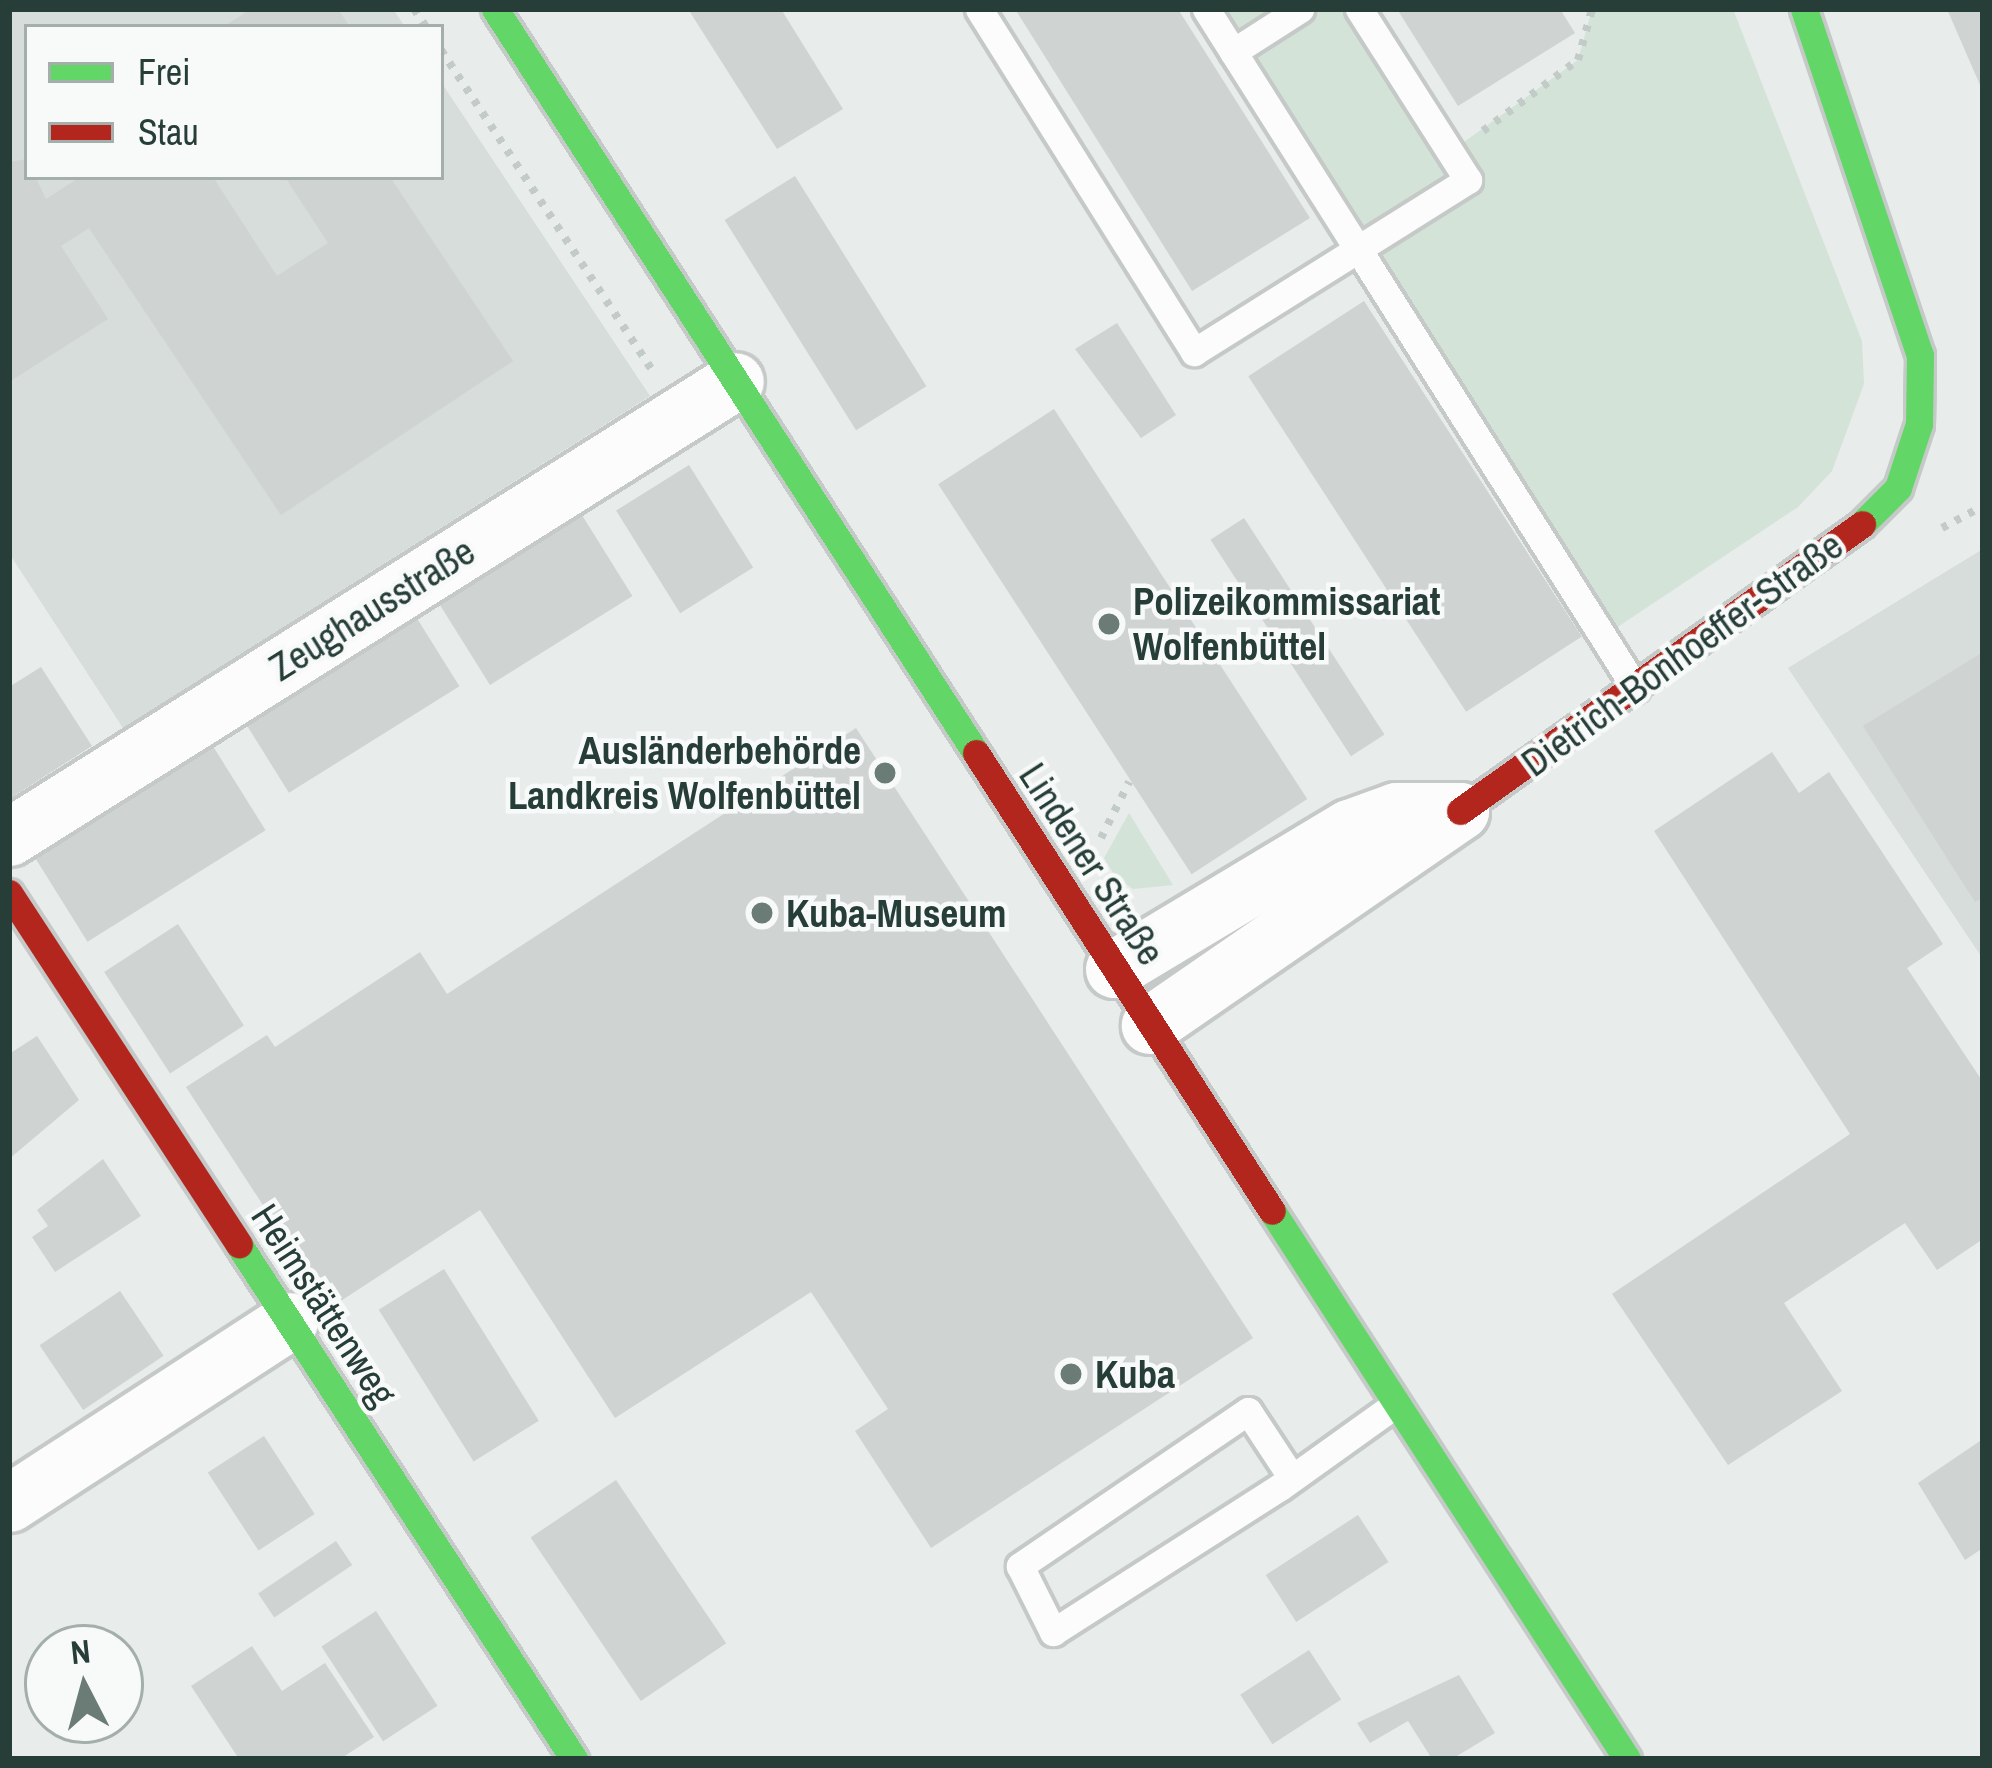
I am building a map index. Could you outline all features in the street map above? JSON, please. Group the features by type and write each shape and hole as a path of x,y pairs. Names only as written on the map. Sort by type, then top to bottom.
{"main road":[{"name":"Lindener Straße","path":"495,9 1627,1759"},
{"name":"Dietrich-Bonhoeffer-Straße","path":"1460,811 1832,553 1898,488 1919,424 1908,292 1804,9"},
{"name":"Heimstättenweg","path":"9,893 574,1759"}],"street":[{"name":"Zeughausstraße","path":"9,838 735,381"},
{"path":"1114,969 1349,828 1396,811 1460,811"},
{"name":"Dietrich-Bonhoeffer-Straße","path":"1150,1025 1460,811"},
{"path":"9,1503 289,1321"}],"lane":[{"path":"979,9 1194,352 1468,180 1359,9"},
{"path":"1206,9 1636,689"},
{"path":"1233,52 1300,9"},
{"path":"1292,1478 1248,1411 1020,1566 1053,1633 1292,1478 1396,1404"}],"path":[{"path":"1450,152 1578,60 1592,9"},
{"path":"444,55 682,415"},
{"path":"1089,861 1129,782"}],"shaded area":[{"path":"9,9 393,9 403,24 24,24 24,180 444,180 444,87 650,396 123,728 9,553"},
{"path":"1983,549 1983,959 1788,668"}],"green space":[{"path":"1206,9 1359,9 1450,152 1578,60 1592,9 1733,9 1862,341 1864,384 1832,471 1798,507 1604,636"},
{"path":"1129,813 1173,885 1133,889 1115,876 1104,858"}],"building":[{"path":"251,9 338,9 348,24 228,24"},
{"path":"688,9 781,9 843,109 777,149"},
{"path":"1015,9 1178,9 1310,218 1192,291"},
{"path":"1397,9 1560,9 1575,33 1458,106"},
{"path":"1947,9 1983,9 1983,92"},
{"path":"24,160 24,180 37,180 46,199 75,180 215,180 277,276 328,243 287,180 392,180 513,361 281,515 89,228 61,246 108,319 9,382 9,162"},
{"path":"795,176 926,386 856,430 725,220"},
{"path":"1364,301 1582,636 1466,712 1248,376"},
{"path":"1117,323 1176,415 1141,438 1075,349"},
{"name":"Polizeikommissariat Wolfenbüttel","path":"1054,409 1307,799 1192,874 938,484"},
{"path":"689,465 753,568 680,613 616,511"},
{"path":"580,512 632,596 490,685 438,601"},
{"path":"1244,518 1385,734 1351,756 1210,540"},
{"path":"408,604 459,686 289,793 238,711"},
{"path":"1980,654 1983,898 1975,902 1863,726"},
{"path":"41,667 92,746 9,799 9,687"},
{"path":"856,728 1253,1338 931,1548 855,1431 888,1409 811,1292 615,1418 480,1210 330,1308 186,1087 267,1035 275,1047 420,952 447,994"},
{"path":"211,743 266,830 87,942 33,854"},
{"path":"1772,752 1799,793 1829,772 1943,944 1907,968 1983,1082 1983,1239 1937,1270 1905,1223 1784,1303 1842,1391 1728,1465 1612,1294 1850,1134 1654,831"},
{"path":"178,924 244,1025 170,1073 104,972"},
{"path":"37,1036 79,1100 9,1159 9,1054"},
{"path":"103,1159 141,1216 55,1272 32,1237 48,1226 37,1210"},
{"path":"444,1269 539,1421 474,1462 379,1310"},
{"path":"120,1291 164,1356 83,1410 40,1345"},
{"path":"264,1436 315,1514 258,1550 208,1472"},
{"path":"1983,1439 1983,1548 1965,1560 1918,1483"},
{"path":"616,1480 726,1643 641,1701 531,1538"},
{"path":"1358,1515 1388,1562 1296,1622 1266,1575"},
{"path":"336,1541 352,1565 274,1618 258,1594"},
{"path":"376,1611 438,1706 383,1741 321,1646"},
{"path":"252,1646 282,1691 325,1663 374,1737 340,1759 239,1759 191,1686"},
{"path":"1309,1650 1341,1699 1272,1744 1240,1695"},
{"path":"1459,1675 1495,1733 1452,1759 1432,1759 1408,1721 1370,1743 1357,1723"}],"traffic: fast":[{"path":"495,9 976,753"},
{"path":"1804,9 1920,355 1919,424 1898,488 1862,524"},
{"path":"1272,1211 1627,1759"},
{"path":"239,1245 574,1759"}],"traffic: jam":[{"path":"1460,811 1862,524"},
{"path":"976,753 1272,1211"},
{"path":"9,893 239,1245"}],"place":[{"name":"Polizeikommissariat Wolfenbüttel","path":"1109,624"},
{"name":"Ausländerbehörde Landkreis Wolfenbüttel","path":"885,773"},
{"name":"Kuba-Museum","path":"762,913"},
{"name":"Kuba","path":"1071,1374"}]}
